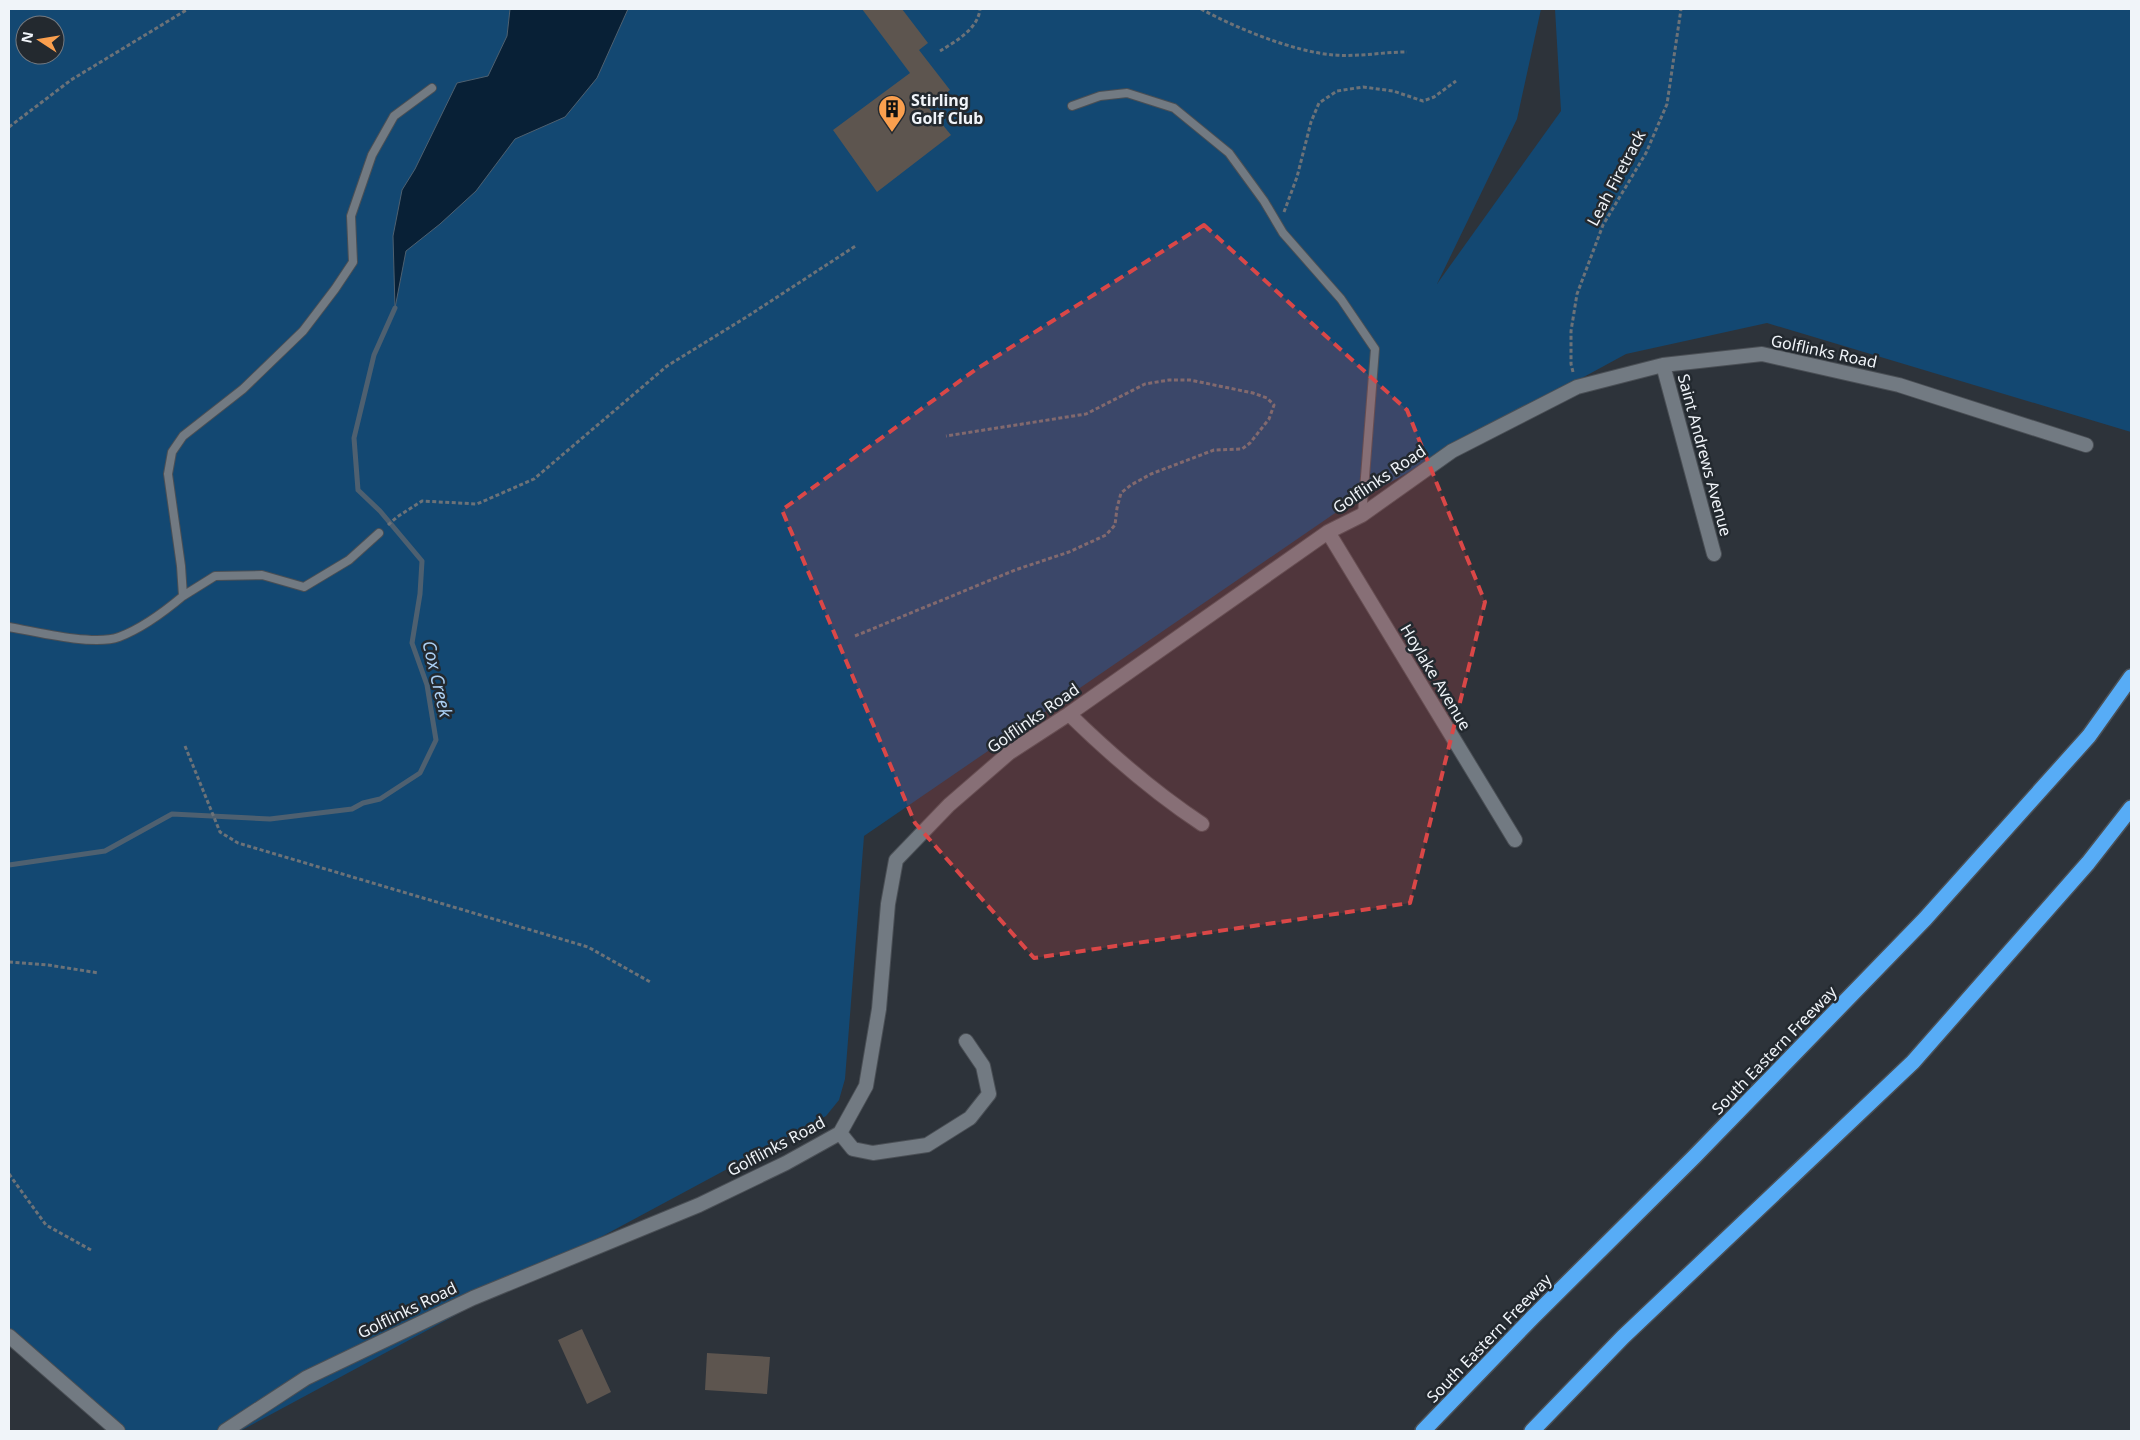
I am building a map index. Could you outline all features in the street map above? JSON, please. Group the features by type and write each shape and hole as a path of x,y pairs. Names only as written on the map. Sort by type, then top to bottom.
{"highway":[{"name":"South Eastern Freeway","path":"1424,1431 1532,1318 1694,1157 1925,918 2089,736 2131,677"},
{"path":"1532,1431 1623,1338 1913,1062 2088,863 2131,808"}],"street":[{"name":"Golflinks Road","path":"225,1431 306,1378 473,1298 698,1205 786,1164 840,1133 866,1086 879,1009 888,904 896,860 949,805 1009,752 1069,714 1328,532 1362,515 1452,450 1578,387 1663,365 1762,354 1900,385 2086,445"},
{"name":"Saint Andrews Avenue","path":"1663,365 1714,554"},
{"name":"Hoylake Avenue","path":"1328,532 1515,840"},
{"path":"1069,714 1123,766 1164,799 1202,824"},
{"path":"840,1133 853,1149 873,1153 927,1145 970,1118 989,1094 983,1066 966,1041"},
{"path":"9,1336 118,1431"}],"lane":[{"path":"183,596 181,566 168,482 172,452 184,436 243,389 303,331 335,289 353,262 351,216 372,155 394,116 432,88"},
{"path":"1072,106 1100,96 1127,92 1174,108 1229,153 1264,201 1283,233 1341,300 1374,349 1362,515"},
{"path":"9,627 88,640 118,638 157,618 183,596 215,576 262,575 304,587 349,560 379,534"}],"path":[{"path":"9,127 71,80 188,9"},
{"path":"940,52 967,32 977,21 980,9"},
{"path":"1201,9 1259,34 1302,49 1334,55 1407,52"},
{"name":"Leah Firetrack","path":"1578,387 1570,364 1571,331 1577,294 1603,225 1646,153 1667,104 1681,9"},
{"path":"1282,215 1297,177 1310,122 1319,103 1337,91 1363,87 1393,91 1422,101 1434,97 1456,81"},
{"path":"397,517 422,501 477,504 534,479 667,366 748,316 857,244"},
{"path":"855,636 1015,570 1069,552 1106,535 1115,525 1121,493 1130,485 1151,474 1214,450 1242,448 1250,443 1269,419 1274,405 1267,398 1253,394 1190,380 1170,380 1145,384 1086,414 972,430 946,436"},
{"path":"186,746 220,832 238,843 588,948 652,983"},
{"path":"9,962 48,965 99,974"},
{"path":"9,1174 46,1225 91,1250"}],"highlighted area":[{"path":"1204,225 1407,410 1485,602 1410,903 1034,958 915,823 782,510 975,370"}],"shaded area":[{"name":"Stirling Golf Club","path":"9,9 1541,9 1517,119 1437,284 1561,111 1555,9 2131,9 2131,432 1767,323 1626,354 1341,509 864,836 845,1079 839,1100 826,1116 240,1431 118,1431 9,1336"},
{"path":"510,9 628,9 597,78 565,117 515,139 476,191 440,224 406,251 395,308 393,236 402,190 415,169 457,83 488,76 507,36"}],"building":[{"name":"Stirling Golf Club","path":"862,9 902,9 928,43 919,50 950,90 928,107 951,135 877,192 833,130 910,73"},
{"path":"582,1329 611,1392 587,1404 558,1340"},
{"path":"707,1353 770,1357 767,1394 705,1390"}],"waterway":[{"name":"Cox Creek","path":"9,865 105,851 172,814 270,819 352,809 363,803 380,799 420,773 436,740 427,685 412,643 420,594 422,561 380,511 358,490 354,438 374,355 395,308"}],"place":[{"name":"Stirling Golf Club","path":"892,133"}]}
